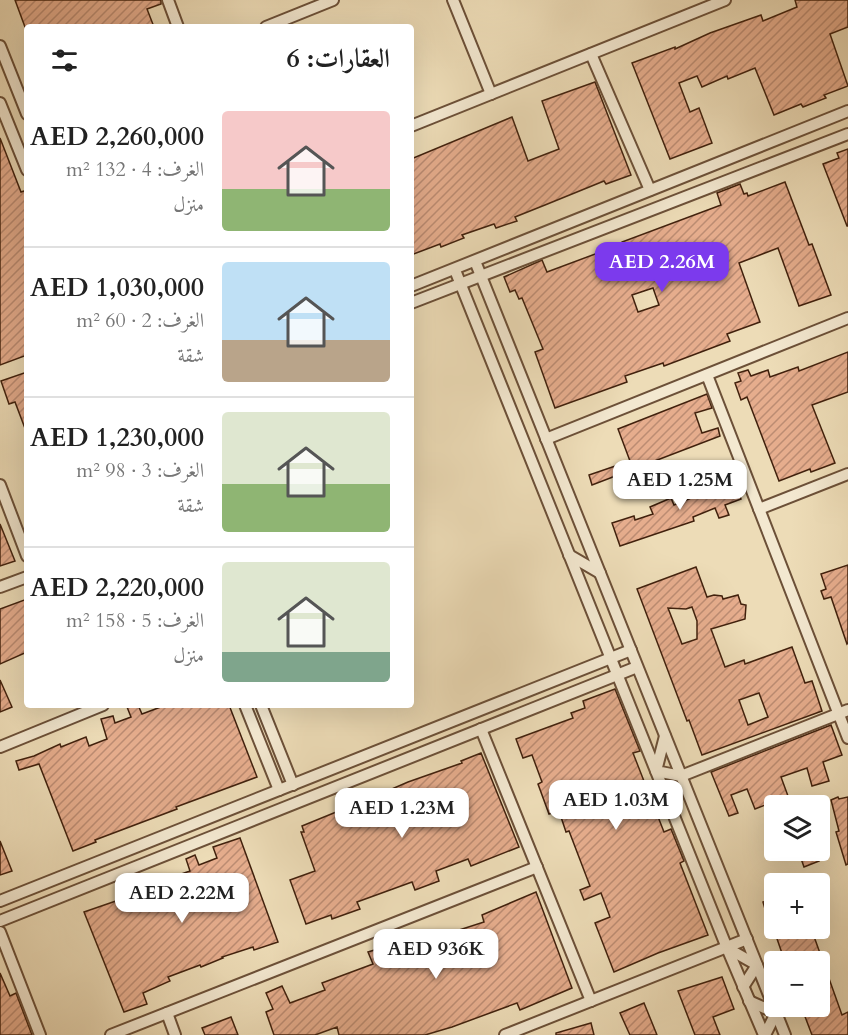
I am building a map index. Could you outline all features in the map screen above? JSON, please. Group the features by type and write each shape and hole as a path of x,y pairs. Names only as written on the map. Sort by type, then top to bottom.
{"street":[{"path":"168,0 177,24"},
{"path":"273,24 333,0"},
{"path":"453,0 491,94"},
{"path":"414,125 591,54 705,4 725,0"},
{"path":"0,46 24,106"},
{"path":"591,54 650,190"},
{"path":"0,103 24,163"},
{"path":"414,285 848,111"},
{"path":"414,302 848,134"},
{"path":"475,261 764,983"},
{"path":"455,270 764,1035"},
{"path":"546,439 848,318"},
{"path":"707,375 843,712 848,738"},
{"path":"759,508 848,474"},
{"path":"0,485 24,548"},
{"path":"569,555 600,573"},
{"path":"0,587 24,578"},
{"path":"0,901 631,650"},
{"path":"0,921 637,667"},
{"path":"0,747 85,708"},
{"path":"246,708 279,790"},
{"path":"262,708 293,785 308,798"},
{"path":"656,771 681,776 843,712"},
{"path":"481,729 591,1001"},
{"path":"656,771 665,736"},
{"path":"286,807 293,785"},
{"path":"111,1035 537,867"},
{"path":"0,932 40,1035"},
{"path":"505,1035 747,939"},
{"path":"727,948 757,965"},
{"path":"744,987 757,965"},
{"path":"749,1000 764,1007"},
{"path":"167,1013 175,1035"},
{"path":"764,1035 774,1017"},
{"path":"778,1017 785,1035"}],"building":[{"path":"15,0 161,0 161,4 147,9 153,24 24,24"},
{"path":"795,0 848,0 848,27 830,34 848,86 824,95 826,98 803,107 801,104 774,115 755,68 728,79 727,76 702,87 697,76 679,83 690,112 699,108 712,143 670,159 632,63 675,47 675,49 710,33 761,15 763,21 797,7"},
{"path":"595,82 631,175 606,184 604,181 515,217 517,221 496,228 494,224 462,235 464,238 441,247 440,244 414,254 414,158 512,117 528,161 559,149 542,101"},
{"path":"0,138 21,192 24,191 24,356 0,365"},
{"path":"848,149 847,226 823,164 839,158 837,153"},
{"path":"785,182 831,295 799,306 778,248 739,263 760,322 727,334 730,341 664,366 663,363 625,376 627,382 555,408 535,352 543,349 522,298 519,299 515,290 510,292 504,277 542,260 547,272 721,205 717,193 740,184 744,194 747,193 748,196","holes":["653,288 659,305 638,312 632,295"]},
{"path":"848,352 848,392 812,405 835,463 811,472 810,469 779,481 747,397 741,400 735,383 741,381 738,373 748,370 751,376 768,370 770,377 798,367 799,371"},
{"path":"24,373 24,426 15,402 9,404 1,381"},
{"path":"707,394 712,408 695,413 702,433 718,428 720,436 592,485 589,475 630,461 618,429"},
{"path":"732,474 741,499 725,505 729,515 719,518 715,508 693,517 694,521 620,546 612,523 634,516 635,520 653,514 650,507 671,498 674,505 691,498 688,491"},
{"path":"0,524 15,561 0,566"},
{"path":"848,565 847,644 831,597 824,599 821,591 826,589 821,574"},
{"path":"696,567 707,597 722,596 723,599 738,595 741,604 746,605 745,619 711,629 725,667 744,660 745,664 792,647 805,683 812,681 822,711 702,755 637,589","holes":["692,607 697,621 697,639 682,644 668,608","759,693 768,717 748,725 739,700"]},
{"path":"24,600 24,653 0,664 0,609"},
{"path":"0,680 12,707 0,712"},
{"path":"615,689 640,751 633,753 664,832 671,829 684,861 680,863 708,935 614,972 595,923 610,917 601,893 584,900 580,890 590,886 569,831 566,832 559,811 549,814 538,784 542,782 532,755 523,758 516,739 573,718 571,713 585,708 583,701"},
{"path":"127,708 139,708 142,714 158,708 230,708 257,777 176,807 177,809 95,840 96,842 73,851 39,764 19,770 16,761 34,756 60,744 61,747 86,737 89,746 107,739 101,719 113,716 115,723 131,717"},
{"path":"831,725 842,755 823,762 829,781 812,786 807,768 781,777 788,795 764,795 764,805 755,809 747,789 731,795 738,813 729,816 711,772"},
{"path":"481,753 519,847 471,866 468,859 436,871 439,881 415,890 412,882 357,902 360,909 332,919 331,915 306,924 290,880 315,871 301,832 304,832 302,826 346,808 344,798 353,796 355,805 408,782 462,763 461,761"},
{"path":"838,797 839,799 848,797 848,864 846,865 836,832 839,831 831,800"},
{"path":"240,838 278,942 254,950 253,947 168,977 170,981 143,993 147,1004 124,1012 84,912 142,892 141,888 190,871 186,859 195,855 199,865 217,858 213,847"},
{"path":"0,841 12,871 0,875"},
{"path":"802,861 819,861 804,867"},
{"path":"536,892 572,988 520,1010 517,1003 425,1035 339,1035 337,1027 315,1035 274,1035 266,1012 273,1009 266,993 282,986 290,1003 325,990 322,983 373,964 368,952 400,942 404,951 428,942 428,940 484,922 482,915"},
{"path":"777,939 815,939 819,951 781,951"},
{"path":"0,973 10,996 16,993 32,1035 0,1035"},
{"path":"722,977 734,1009 713,1017 720,1035 695,1035 678,991"},
{"path":"830,981 842,1015 848,1012 848,1035 812,1035 805,1017 830,1017"},
{"path":"644,1003 657,1035 630,1035 620,1013"},
{"path":"231,1017 238,1035 205,1035 202,1028"},
{"path":"591,1023 594,1035 556,1035 556,1033"}]}
